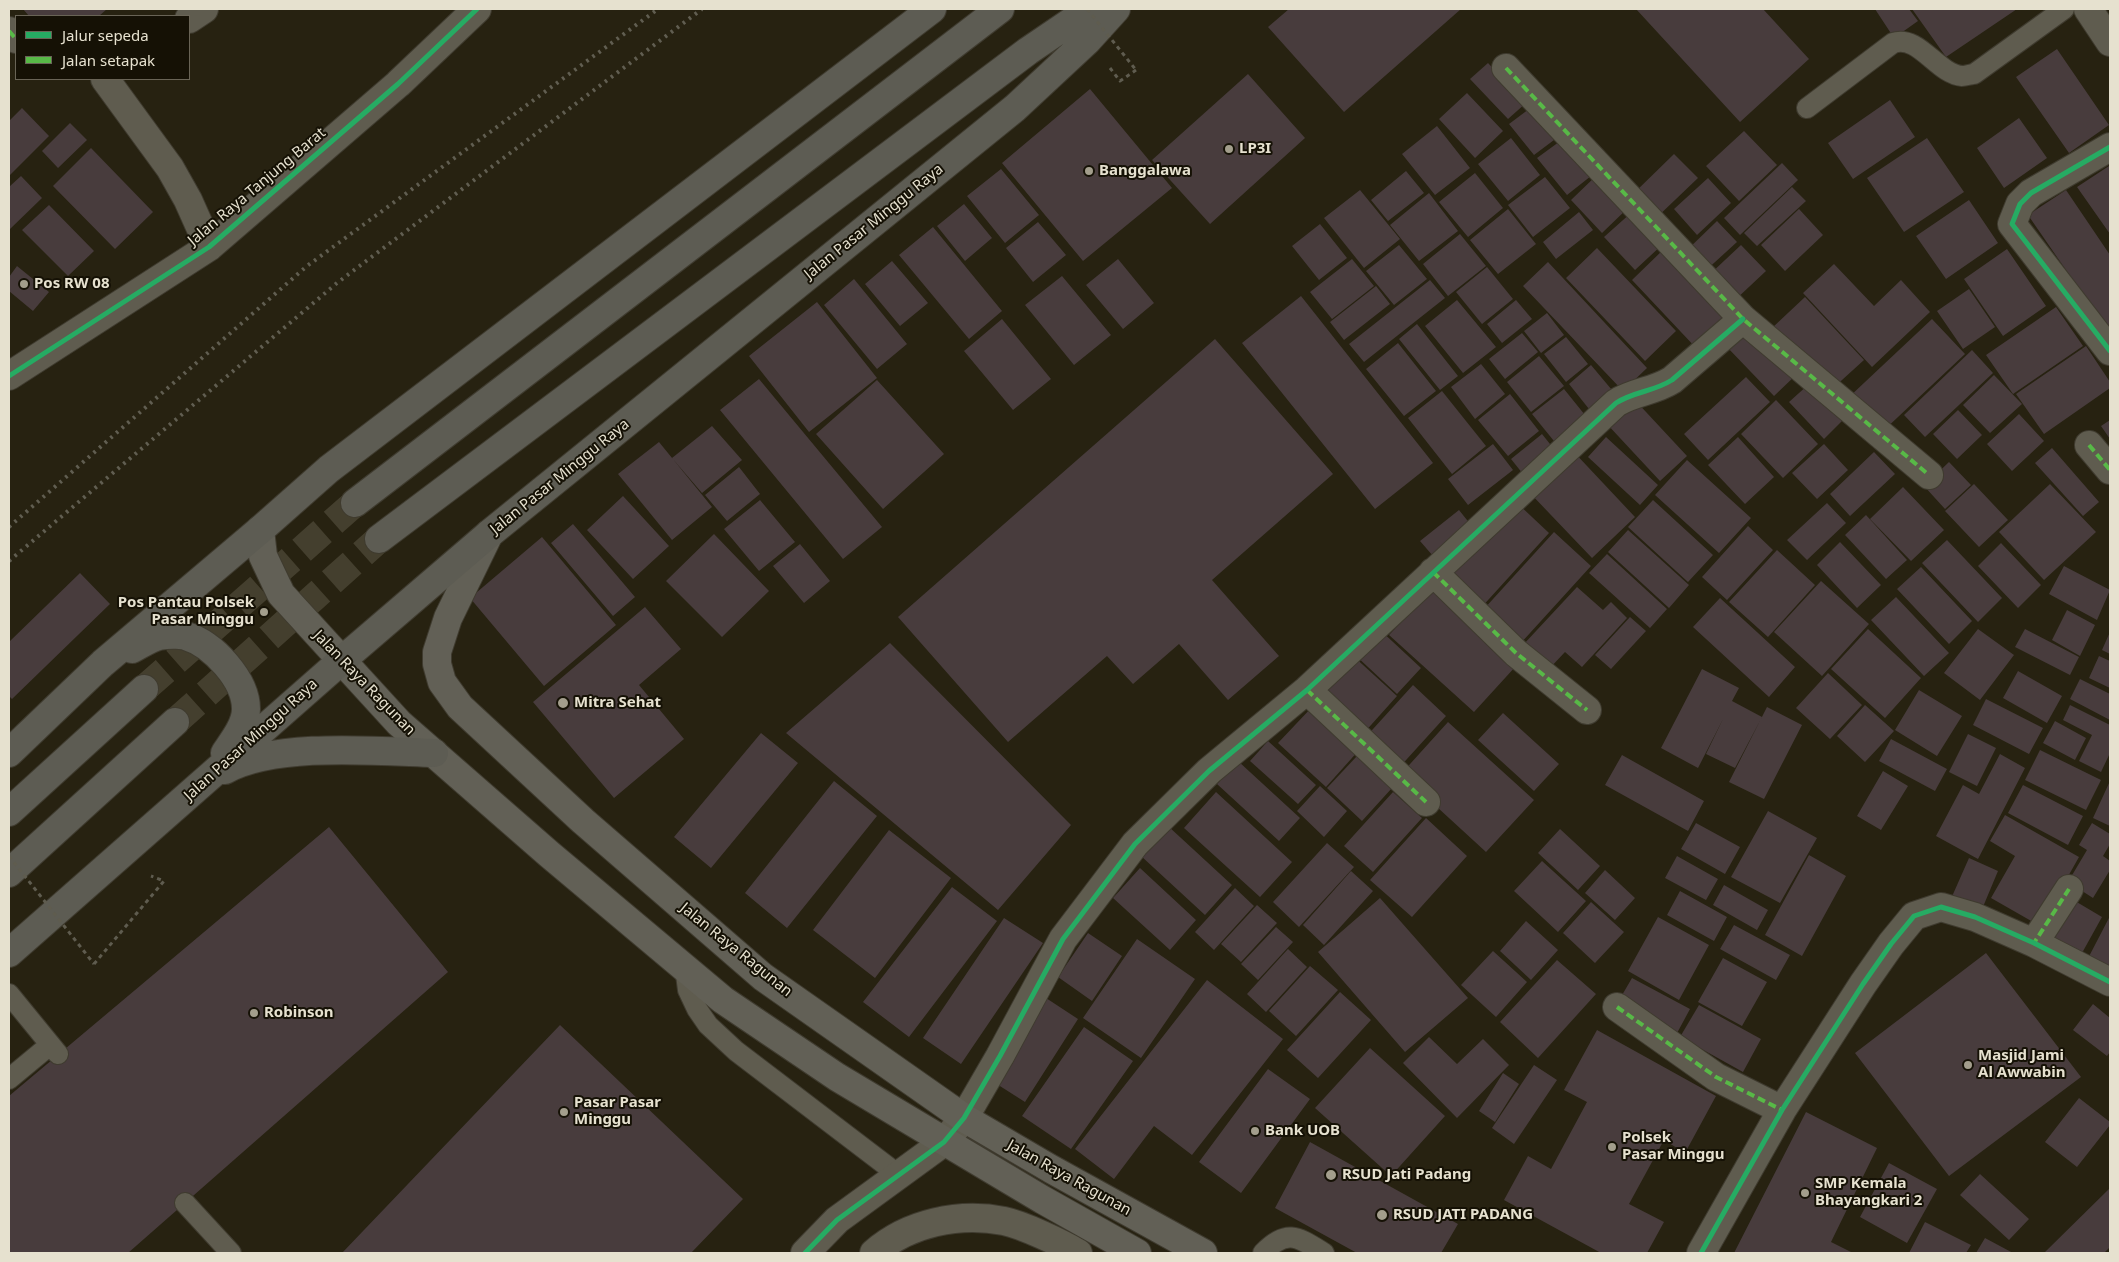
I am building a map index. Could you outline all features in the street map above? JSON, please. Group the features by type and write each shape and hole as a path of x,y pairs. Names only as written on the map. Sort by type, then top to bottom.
{"main road":[{"path":"9,752 103,663 329,469 932,9"},
{"path":"355,503 1000,9"},
{"path":"379,539 1020,57 1089,9"},
{"name":"Jalan Pasar Minggu Raya","path":"9,953 340,661 489,534 1015,108 1087,41 1116,9"},
{"name":"Jalan Raya Ragunan","path":"260,530 262,556 281,594 340,661 399,723 549,854 723,1000 836,1077 944,1142 1138,1253"},
{"name":"Jalan Raya Ragunan","path":"489,534 457,597 442,632 437,652 442,682 460,707 583,822 763,977 964,1118 1051,1169 1203,1253"},
{"path":"103,663 159,636 185,636 207,648 227,664 245,695 246,711 241,728 206,780"},
{"path":"9,812 144,689"},
{"path":"9,873 175,722"},
{"path":"206,780 241,761 261,757 341,751 434,753"}],"street":[{"path":"190,18 204,9"},
{"name":"Jalan Raya Tanjung Barat","path":"9,376 209,247 398,84 477,9"},
{"path":"2098,12 2110,42"},
{"path":"1506,68 1743,319 1928,475"},
{"path":"106,80 170,168 188,200 209,247"},
{"path":"2110,147 2031,193 2020,204 2012,224 2110,351"},
{"path":"805,1253 837,1220 900,1176 944,1142 964,1118 1063,939 1135,844 1209,770 1307,690 1616,403 1629,394 1659,388 1672,380 1743,319"},
{"path":"2089,445 2110,470"},
{"path":"1434,572 1516,653 1587,710"},
{"path":"1307,690 1426,802"},
{"path":"2034,943 2069,889"},
{"path":"1701,1253 1782,1110 1863,984 1891,944 1914,916 1941,906 1975,917 2034,943 2110,982"},
{"path":"1617,1007 1716,1077 1782,1110"},
{"path":"874,1253 882,1246 926,1223 966,1218 1005,1221 1064,1245 1078,1253"}],"lane":[{"path":"1807,108 1892,43 1899,41 1908,42 1946,69 1962,76 1974,74 2064,9"},
{"path":"685,967 688,990 697,1009 708,1025 736,1051 900,1176"},
{"path":"9,994 54,1050 9,1079"},
{"path":"191,1210 231,1253"},
{"path":"1263,1253 1273,1243 1287,1236 1300,1239 1324,1253"}],"path":[{"path":"1089,9 1136,70 1120,81"},
{"path":"9,856 94,964 164,881"}],"building":[{"path":"23,9 107,9 100,15 28,15"},
{"path":"1289,9 1461,9 1344,112 1268,27"},
{"path":"1636,9 1763,9 1809,59 1740,122"},
{"path":"1875,9 1909,9 1918,21 1894,38"},
{"path":"1912,9 2017,9 1946,57"},
{"path":"2057,49 2109,125 2069,153 2016,77"},
{"path":"1488,63 1526,103 1508,119 1470,79"},
{"name":"LP3I","path":"1248,74 1305,138 1210,224 1152,160"},
{"path":"1090,89 1172,188 1083,261 1002,163"},
{"path":"1467,93 1503,131 1475,158 1439,119"},
{"path":"1890,100 1915,137 1853,179 1828,143"},
{"path":"1533,106 1558,137 1534,155 1509,124"},
{"path":"22,108 49,136 9,176 9,121"},
{"path":"2019,118 2047,158 2004,188 1977,148"},
{"path":"70,123 87,140 58,168 42,151"},
{"path":"1437,126 1470,168 1435,195 1402,154"},
{"path":"1744,131 1777,165 1739,201 1706,166"},
{"path":"1511,138 1540,175 1508,201 1478,164"},
{"path":"1927,138 1964,192 1904,232 1867,178"},
{"path":"1563,139 1591,176 1567,195 1537,158"},
{"path":"91,148 153,212 115,249 53,186"},
{"path":"1674,154 1698,178 1653,221 1631,196"},
{"path":"1782,163 1798,180 1740,235 1724,218"},
{"path":"2110,167 2110,234 2077,187"},
{"path":"1001,169 1039,215 1005,243 967,196"},
{"path":"1406,171 1424,193 1388,221 1371,200"},
{"path":"1475,173 1503,208 1468,237 1439,202"},
{"path":"1598,174 1629,207 1602,233 1571,200"},
{"path":"21,176 42,198 9,230 9,187"},
{"path":"1545,177 1570,208 1533,237 1508,205"},
{"path":"1708,178 1731,203 1697,235 1674,209"},
{"path":"1792,187 1806,201 1757,246 1744,233"},
{"path":"1360,190 1400,239 1364,268 1324,218"},
{"path":"2066,190 2110,255 2110,329 2108,331 2028,215"},
{"path":"1429,193 1458,231 1419,261 1390,225"},
{"path":"1969,200 1998,243 1946,279 1916,236"},
{"path":"964,204 992,238 965,261 937,226"},
{"path":"49,205 94,251 68,276 22,230"},
{"path":"1508,209 1536,244 1498,274 1470,240"},
{"path":"1799,209 1823,235 1785,271 1761,245"},
{"path":"1579,212 1593,230 1556,259 1543,242"},
{"path":"1632,212 1663,244 1635,270 1604,237"},
{"path":"1717,221 1737,242 1703,273 1684,253"},
{"path":"1038,222 1066,255 1033,282 1006,248"},
{"path":"1320,224 1347,258 1319,280 1292,246"},
{"path":"933,227 1002,311 969,339 899,255"},
{"path":"1460,234 1486,266 1448,296 1423,264"},
{"path":"1399,245 1427,279 1394,305 1366,271"},
{"path":"1741,245 1766,271 1734,301 1709,275"},
{"path":"1666,247 1732,316 1697,349 1632,280"},
{"path":"1597,248 1676,331 1645,361 1566,278"},
{"path":"2007,249 2046,306 2003,336 1964,279"},
{"path":"1118,259 1154,303 1123,329 1086,285"},
{"path":"1352,259 1374,286 1332,319 1310,292"},
{"path":"892,261 928,303 900,326 865,284"},
{"path":"1548,262 1647,368 1623,391 1523,286"},
{"path":"1834,264 1874,306 1901,280 1930,312 1872,367 1803,293"},
{"name":"Pos RW 08","path":"17,266 49,292 33,311 9,291 9,277"},
{"path":"1487,267 1513,299 1482,324 1456,292"},
{"path":"1062,276 1111,335 1074,365 1025,305"},
{"path":"854,279 907,344 877,369 824,305"},
{"path":"1430,280 1445,298 1364,362 1349,344"},
{"path":"1376,286 1390,304 1344,340 1330,322"},
{"path":"1969,289 1995,327 1963,349 1937,311"},
{"path":"1301,296 1433,463 1375,509 1242,343"},
{"path":"1805,297 1864,360 1831,390 1772,328"},
{"path":"1457,300 1496,347 1463,373 1425,326"},
{"path":"1516,300 1532,319 1502,343 1487,324"},
{"path":"817,302 877,378 809,432 749,356"},
{"path":"2056,307 2083,346 2013,394 1986,355"},
{"path":"1547,313 1564,335 1541,353 1524,331"},
{"path":"1002,319 1051,379 1013,410 964,351"},
{"path":"1932,319 1965,354 1881,433 1848,398"},
{"path":"1417,324 1458,376 1440,390 1399,339"},
{"path":"1749,325 1796,375 1774,396 1726,346"},
{"path":"1522,333 1538,352 1505,379 1489,359"},
{"path":"1566,337 1588,364 1566,382 1544,354"},
{"path":"1215,339 1333,474 1212,580 1279,656 1228,700 1179,644 1133,684 1107,656 1008,742 898,617"},
{"path":"1398,343 1436,391 1404,416 1366,369"},
{"path":"2086,346 2110,382 2110,388 2044,434 2016,394"},
{"path":"1972,350 1993,373 1925,437 1904,415"},
{"path":"1539,356 1564,386 1531,412 1507,382"},
{"path":"1481,364 1505,394 1475,419 1451,387"},
{"path":"1591,365 1617,396 1593,414 1569,384"},
{"path":"1994,375 2022,404 1990,433 1963,405"},
{"path":"1746,377 1770,402 1708,460 1684,434"},
{"path":"759,379 882,527 843,559 720,410"},
{"path":"877,380 944,454 883,509 816,434"},
{"path":"1809,384 1843,420 1824,439 1789,402"},
{"path":"1564,389 1589,420 1558,446 1532,414"},
{"path":"1442,391 1486,446 1452,474 1408,418"},
{"path":"1510,394 1539,431 1508,456 1478,420"},
{"path":"1633,398 1687,456 1660,481 1606,423"},
{"path":"1776,400 1818,444 1783,478 1741,434"},
{"path":"1958,410 1982,435 1957,459 1933,434"},
{"path":"2019,414 2044,441 2012,471 1987,444"},
{"path":"2110,420 2110,439 2101,426"},
{"path":"712,426 742,460 702,493 672,458"},
{"path":"1542,434 1558,454 1527,479 1511,459"},
{"path":"1606,437 1658,485 1640,505 1588,457"},
{"path":"1738,437 1774,477 1745,504 1708,465"},
{"path":"659,442 712,507 672,540 618,474"},
{"path":"1493,444 1513,470 1468,505 1448,479"},
{"path":"1824,444 1848,470 1817,499 1792,473"},
{"path":"2052,448 2099,502 2083,516 2035,463"},
{"path":"1572,450 1635,517 1592,558 1529,492"},
{"path":"1874,452 1895,474 1850,516 1830,494"},
{"path":"1687,460 1751,518 1719,553 1655,495"},
{"path":"1949,462 1971,485 1945,509 1924,486"},
{"path":"739,467 760,494 727,521 705,495"},
{"path":"1974,484 2008,520 1979,547 1945,511"},
{"path":"2050,484 2096,532 2044,580 1999,532"},
{"path":"1903,487 1944,530 1911,561 1870,519"},
{"path":"623,496 669,546 633,579 587,530"},
{"path":"760,500 795,542 759,571 724,529"},
{"path":"1653,500 1713,555 1688,582 1628,527"},
{"path":"1515,501 1549,533 1479,610 1444,577"},
{"path":"1827,503 1846,523 1807,560 1787,540"},
{"path":"1459,510 1471,525 1433,556 1420,541"},
{"path":"1866,515 1907,560 1886,579 1845,535"},
{"path":"573,524 635,597 613,616 551,543"},
{"path":"1748,526 1773,550 1727,600 1702,577"},
{"path":"1628,530 1689,585 1669,608 1608,552"},
{"path":"1554,532 1591,566 1520,644 1483,610"},
{"path":"714,534 769,591 722,637 666,581"},
{"path":"542,537 616,625 544,686 470,598"},
{"path":"1947,540 2002,598 1978,622 1922,563"},
{"path":"1840,542 1881,585 1857,608 1817,565"},
{"path":"2001,543 2041,585 2018,608 1978,566"},
{"path":"800,544 830,581 804,603 773,566"},
{"path":"1777,550 1815,585 1768,637 1729,602"},
{"path":"1607,554 1667,609 1650,628 1589,573"},
{"path":"2064,566 2110,590 2097,620 2049,594"},
{"path":"1921,567 1972,621 1949,644 1897,589"},
{"path":"80,573 110,604 12,699 9,696 9,642"},
{"path":"1821,581 1869,624 1822,676 1774,632"},
{"path":"1577,587 1603,610 1611,602 1627,618 1582,667 1565,652 1549,669 1523,645"},
{"path":"1432,589 1516,666 1474,712 1389,635"},
{"path":"1896,597 1949,653 1924,676 1871,620"},
{"path":"1720,598 1795,667 1769,697 1693,627"},
{"path":"645,607 681,649 639,685 684,739 614,798 533,702"},
{"path":"2067,610 2095,625 2080,656 2052,640"},
{"path":"1630,617 1646,631 1611,669 1595,655"},
{"path":"1378,628 1421,668 1397,694 1354,654"},
{"path":"1868,629 1921,678 1885,718 1831,669"},
{"path":"1978,629 2014,655 1980,700 1944,673"},
{"path":"2025,629 2079,657 2070,675 2015,647"},
{"path":"2110,632 2110,654 2102,650"},
{"path":"890,643 1071,825 998,910 786,733"},
{"path":"1351,654 1397,696 1363,734 1317,691"},
{"path":"2099,656 2110,661 2110,688 2089,678"},
{"path":"1702,669 1739,688 1732,701 1762,717 1735,768 1706,754 1723,719 1698,768 1661,748"},
{"path":"2018,671 2062,696 2047,723 2003,698"},
{"path":"1828,673 1862,705 1830,739 1796,708"},
{"path":"2080,679 2110,694 2110,720 2070,699"},
{"path":"1413,685 1446,716 1397,770 1363,740"},
{"path":"1919,690 1962,716 1937,756 1895,730"},
{"path":"1986,699 2043,728 2029,754 1973,725"},
{"path":"1865,705 1894,731 1865,762 1837,736"},
{"path":"2070,705 2110,725 2110,753 2101,772 2079,761 2092,735 2063,720"},
{"path":"1313,706 1360,749 1326,787 1278,743"},
{"path":"1767,707 1802,725 1764,799 1729,782"},
{"path":"1503,713 1559,764 1534,791 1478,740"},
{"path":"2055,721 2086,738 2075,760 2043,743"},
{"path":"1448,722 1534,800 1486,852 1401,774"},
{"path":"761,733 798,763 711,868 674,837"},
{"path":"1968,734 1996,748 1977,786 1949,772"},
{"path":"1891,739 1947,769 1935,791 1879,761"},
{"path":"1268,741 1316,785 1298,804 1250,761"},
{"path":"2040,750 2101,780 2086,810 2025,780"},
{"path":"2000,754 2025,768 1978,859 1936,836 1963,785 1979,794"},
{"path":"1622,755 1704,801 1688,831 1605,785"},
{"path":"1357,756 1392,788 1362,821 1327,788"},
{"path":"1238,761 1300,818 1279,841 1217,784"},
{"path":"1883,771 1908,786 1881,830 1857,816"},
{"path":"834,781 877,816 787,928 745,893"},
{"path":"2110,781 2110,826 2093,818"},
{"path":"2023,785 2083,816 2068,845 2008,813"},
{"path":"1320,786 1347,811 1324,837 1297,811"},
{"path":"1216,792 1292,862 1260,897 1184,828"},
{"path":"1393,792 1422,818 1373,872 1344,846"},
{"path":"1768,811 1817,838 1780,903 1731,877"},
{"path":"2005,815 2079,857 2040,926 1991,898 2015,856 1990,841"},
{"path":"1426,818 1467,856 1412,917 1370,880"},
{"path":"1696,823 1740,847 1725,874 1681,849"},
{"path":"2092,823 2110,834 2110,844 2103,856 2110,861 2110,870 2093,898 2068,882 2087,850 2079,845"},
{"path":"1168,826 1232,885 1205,915 1141,856"},
{"name":"Robinson","path":"329,827 448,972 128,1253 9,1253 9,1096"},
{"path":"1560,829 1600,866 1578,890 1538,853"},
{"path":"889,830 951,878 875,978 813,930"},
{"path":"1327,843 1354,867 1299,927 1273,902"},
{"path":"1809,855 1846,876 1802,956 1765,935"},
{"path":"1677,856 1718,879 1706,900 1665,878"},
{"path":"1969,858 1998,871 1980,914 1950,901"},
{"path":"1542,861 1586,901 1558,932 1514,891"},
{"path":"1140,868 1196,920 1170,950 1113,898"},
{"path":"1605,870 1635,898 1615,920 1585,893"},
{"path":"1351,871 1373,891 1324,945 1303,925"},
{"path":"1724,885 1768,910 1757,930 1713,905"},
{"path":"952,887 997,921 909,1037 863,1002"},
{"path":"1235,888 1254,906 1214,950 1195,932"},
{"path":"1680,891 1727,917 1714,941 1667,915"},
{"path":"1380,898 1468,998 1405,1052 1318,952"},
{"path":"2070,898 2102,917 2077,962 2045,943"},
{"path":"1591,902 1624,932 1595,963 1563,933"},
{"path":"1257,905 1277,923 1241,962 1221,944"},
{"path":"2110,916 2110,980 2084,966"},
{"path":"1658,917 1709,945 1679,1000 1628,971"},
{"path":"1004,918 1043,943 961,1064 923,1038"},
{"path":"1526,921 1558,950 1531,980 1500,951"},
{"path":"1734,925 1790,955 1776,980 1720,949"},
{"path":"1276,927 1293,942 1258,980 1241,964"},
{"path":"1088,933 1122,956 1092,1001 1058,977"},
{"path":"1137,939 1195,979 1141,1058 1083,1018"},
{"path":"1288,949 1307,967 1266,1012 1247,994"},
{"path":"1493,951 1527,982 1496,1017 1461,985"},
{"name":"Masjid Jami Al Awwabin","path":"1986,953 2081,1077 1949,1176 1855,1053"},
{"path":"1723,958 1767,982 1742,1026 1698,1002"},
{"path":"1557,960 1596,994 1538,1058 1500,1022"},
{"path":"1310,966 1338,990 1296,1036 1269,1011"},
{"path":"1632,978 1690,1009 1676,1035 1618,1002"},
{"path":"1207,980 1283,1039 1192,1155 1154,1126 1114,1179 1075,1149"},
{"path":"1340,992 1371,1020 1318,1078 1287,1050"},
{"path":"1046,998 1078,1019 1025,1102 992,1081"},
{"path":"2093,1004 2110,1018 2110,1052 2107,1056 2073,1030"},
{"path":"1699,1005 1761,1039 1743,1072 1680,1037"},
{"name":"Pasar Pasar Minggu","path":"560,1025 743,1199 691,1253 342,1253"},
{"path":"1084,1027 1133,1061 1071,1149 1022,1116"},
{"name":"Polsek Pasar Minggu","path":"1597,1030 1716,1096 1685,1153 1664,1140 1629,1204 1664,1222 1647,1253 1601,1253 1504,1200 1528,1156 1551,1169 1587,1102 1564,1090"},
{"path":"1429,1037 1457,1064 1483,1039 1509,1065 1457,1118 1403,1063"},
{"path":"1370,1048 1445,1116 1391,1176 1315,1108"},
{"path":"1534,1065 1557,1080 1514,1144 1492,1128"},
{"name":"Bank UOB","path":"1268,1069 1310,1099 1241,1193 1199,1162"},
{"path":"1503,1073 1519,1084 1495,1122 1479,1111"},
{"path":"2079,1098 2110,1122 2110,1125 2077,1167 2045,1142"},
{"name":"SMP Kemala Bhayangkari 2","path":"1806,1112 1877,1148 1831,1242 1853,1253 1734,1253"},
{"name":"RSUD Jati Padang","path":"1310,1142 1458,1224 1441,1253 1357,1253 1275,1208"},
{"path":"1889,1163 1937,1189 1907,1243 1860,1217"},
{"path":"1980,1174 2029,1219 2009,1240 1960,1195"},
{"path":"2110,1188 2110,1247 2104,1253 2044,1253"},
{"path":"1925,1222 1971,1245 1966,1253 1909,1253"},
{"path":"1985,1238 2013,1253 1976,1253"}],"tunnel":[{"path":"144,689 355,503"},
{"path":"175,722 379,539"}],"railway":[{"path":"9,527 307,266 658,9"},
{"path":"9,561 337,283 702,9"}],"marked path":[{"path":"9,31 15,38"},
{"path":"1506,68 1743,319 1929,475"},
{"path":"2089,445 2110,470"},
{"path":"1433,572 1516,653 1587,710"},
{"path":"1307,690 1426,802"},
{"path":"2037,944 2034,943 2069,889"},
{"path":"1617,1007 1716,1077 1782,1110"}],"cycle path":[{"path":"9,376 209,247 398,84 477,9"},
{"path":"2110,147 2031,193 2020,204 2012,224 2110,351"},
{"path":"805,1253 837,1220 944,1142 964,1118 1063,939 1135,844 1209,771 1307,690 1616,403 1672,380 1743,319"},
{"path":"1701,1253 1782,1110 1863,984 1891,944 1914,916 1941,907 1975,917 2034,943 2110,982"}],"place":[{"name":"LP3I","path":"1229,149"},
{"name":"Banggalawa","path":"1089,171"},
{"name":"Pos RW 08","path":"24,284"},
{"name":"Pos Pantau Polsek Pasar Minggu","path":"264,612"},
{"name":"Mitra Sehat","path":"563,703"},
{"name":"Robinson","path":"254,1013"},
{"name":"Masjid Jami Al Awwabin","path":"1968,1065"},
{"name":"Pasar Pasar Minggu","path":"564,1112"},
{"name":"Bank UOB","path":"1255,1131"},
{"name":"Polsek Pasar Minggu","path":"1612,1147"},
{"name":"RSUD Jati Padang","path":"1331,1175"},
{"name":"SMP Kemala Bhayangkari 2","path":"1805,1193"},
{"name":"RSUD JATI PADANG","path":"1382,1215"}]}
